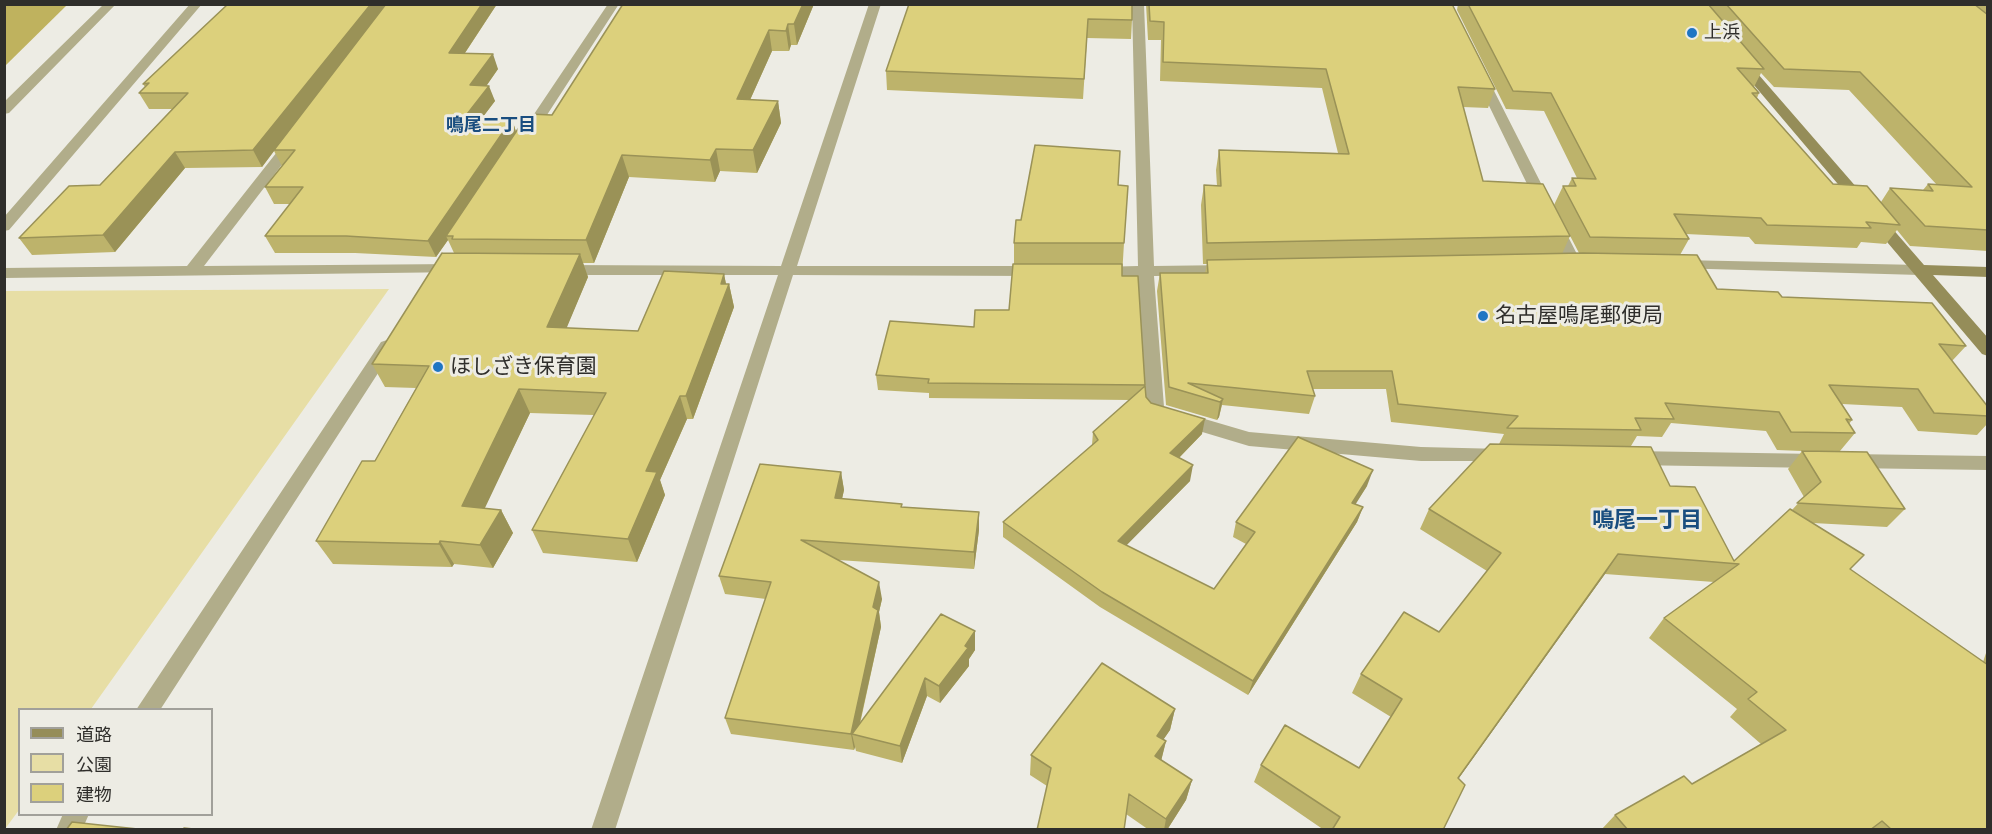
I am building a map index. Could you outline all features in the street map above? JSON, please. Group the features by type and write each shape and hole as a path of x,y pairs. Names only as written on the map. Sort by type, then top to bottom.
{"street":[{"path":"4,110 111,4"},
{"path":"4,227 197,4"},
{"path":"516,151 614,4"},
{"path":"603,830 789,271 875,4"},
{"path":"1138,4 1146,272 1155,411 1249,440 1421,454 1527,456"},
{"path":"1730,49 1988,350"},
{"path":"1474,64 1580,264 1550,264"},
{"path":"192,271 299,133"},
{"path":"425,288 441,264"},
{"path":"4,273 192,271 441,264 473,269"},
{"path":"1670,265 1988,272"},
{"path":"543,269 1051,272"},
{"path":"1087,272 1241,270"},
{"path":"148,708 399,328"},
{"path":"1610,457 1988,463"},
{"path":"68,830 76,816"}],"green space":[{"path":"389,289 92,708 18,708 18,811 5,829 5,291"}],"shaded area":[{"path":"5,4 67,4 67,5 5,66"}],"building":[{"path":"228,4 371,4 253,150 175,152 103,235 19,238 69,186 100,185 188,93 139,93 149,83 143,84"},
{"path":"386,4 482,4 449,53 493,54 470,85 489,86 464,118 512,119 428,241 346,236 265,236 303,187 265,187 295,150 274,150"},
{"path":"623,4 803,4 794,24 788,24 786,31 769,30 737,99 778,101 753,150 716,149 710,160 622,155 586,240 452,239 453,236 446,236 528,114 552,115"},
{"path":"909,4 1132,4 1132,20 1088,19 1084,79 886,71"},
{"path":"1149,4 1452,4 1495,89 1458,87 1483,181 1543,184 1570,236 1207,243 1204,185 1221,186 1219,150 1349,154 1326,69 1163,62 1164,22 1150,21"},
{"path":"1468,4 1708,4 1764,69 1737,68 1759,93 1752,93 1833,184 1867,186 1900,225 1866,222 1871,228 1767,225 1761,218 1674,214 1689,239 1590,237 1563,186 1576,186 1572,178 1596,179 1551,93 1513,91"},
{"path":"1726,4 1974,4 1988,15 1988,230 1925,226 1890,188 1933,191 1928,184 1972,187 1860,72 1784,69"},
{"path":"1035,145 1120,151 1118,185 1128,186 1124,243 1014,243 1016,220 1021,220"},
{"path":"442,253 580,254 547,327 638,331 664,271 724,274 721,284 729,284 686,396 680,396 646,471 657,472 628,539 532,530 606,393 519,389 462,506 501,510 480,545 440,541 439,544 316,541 362,461 375,461 429,366 372,364"},
{"path":"1583,253 1697,255 1717,289 1778,292 1782,297 1932,303 1966,346 1939,344 1988,407 1988,416 1934,413 1918,389 1829,385 1852,420 1846,419 1855,433 1791,432 1779,412 1665,403 1674,419 1635,418 1641,430 1507,428 1518,416 1398,404 1392,371 1307,371 1315,396 1188,383 1223,399 1220,402 1169,387 1160,273 1208,273 1207,260"},
{"path":"1013,264 1122,264 1122,276 1138,276 1145,385 928,383 929,379 876,375 890,321 974,327 975,310 1009,310"},
{"path":"1145,386 1146,397 1151,403 1205,419 1170,453 1193,465 1118,541 1214,589 1255,532 1236,522 1298,437 1373,470 1352,503 1363,507 1253,681 1102,592 1003,522 1098,440 1093,432"},
{"path":"1490,444 1651,447 1670,486 1695,487 1734,561 1790,509 1864,555 1850,569 1988,665 1988,830 1892,830 1882,821 1870,830 1628,830 1615,815 1684,776 1692,784 1786,730 1748,699 1757,692 1664,618 1739,564 1618,554 1458,778 1465,785 1443,830 1332,830 1340,817 1261,765 1285,725 1359,768 1402,699 1361,674 1404,612 1439,632 1501,553 1429,509"},
{"path":"1802,451 1867,452 1905,509 1797,503 1821,482"},
{"path":"760,464 841,472 835,498 902,504 901,507 979,512 974,552 801,540 879,582 873,607 878,610 851,734 725,718 771,582 719,576"},
{"path":"941,614 975,631 965,646 968,648 939,686 925,678 900,746 852,734"},
{"path":"1102,663 1175,709 1157,736 1166,741 1155,756 1192,780 1166,819 1129,794 1124,830 1037,830 1051,768 1031,755"},
{"path":"72,822 147,830 66,830"}],"place":[{"name":"上浜","path":"1692,33"},
{"name":"名古屋鳴尾郵便局","path":"1483,316"},
{"name":"ほしざき保育園","path":"438,367"}],"district":[{"name":"鳴尾二丁目","path":"491,126"},
{"name":"鳴尾一丁目","path":"1647,521"}]}
